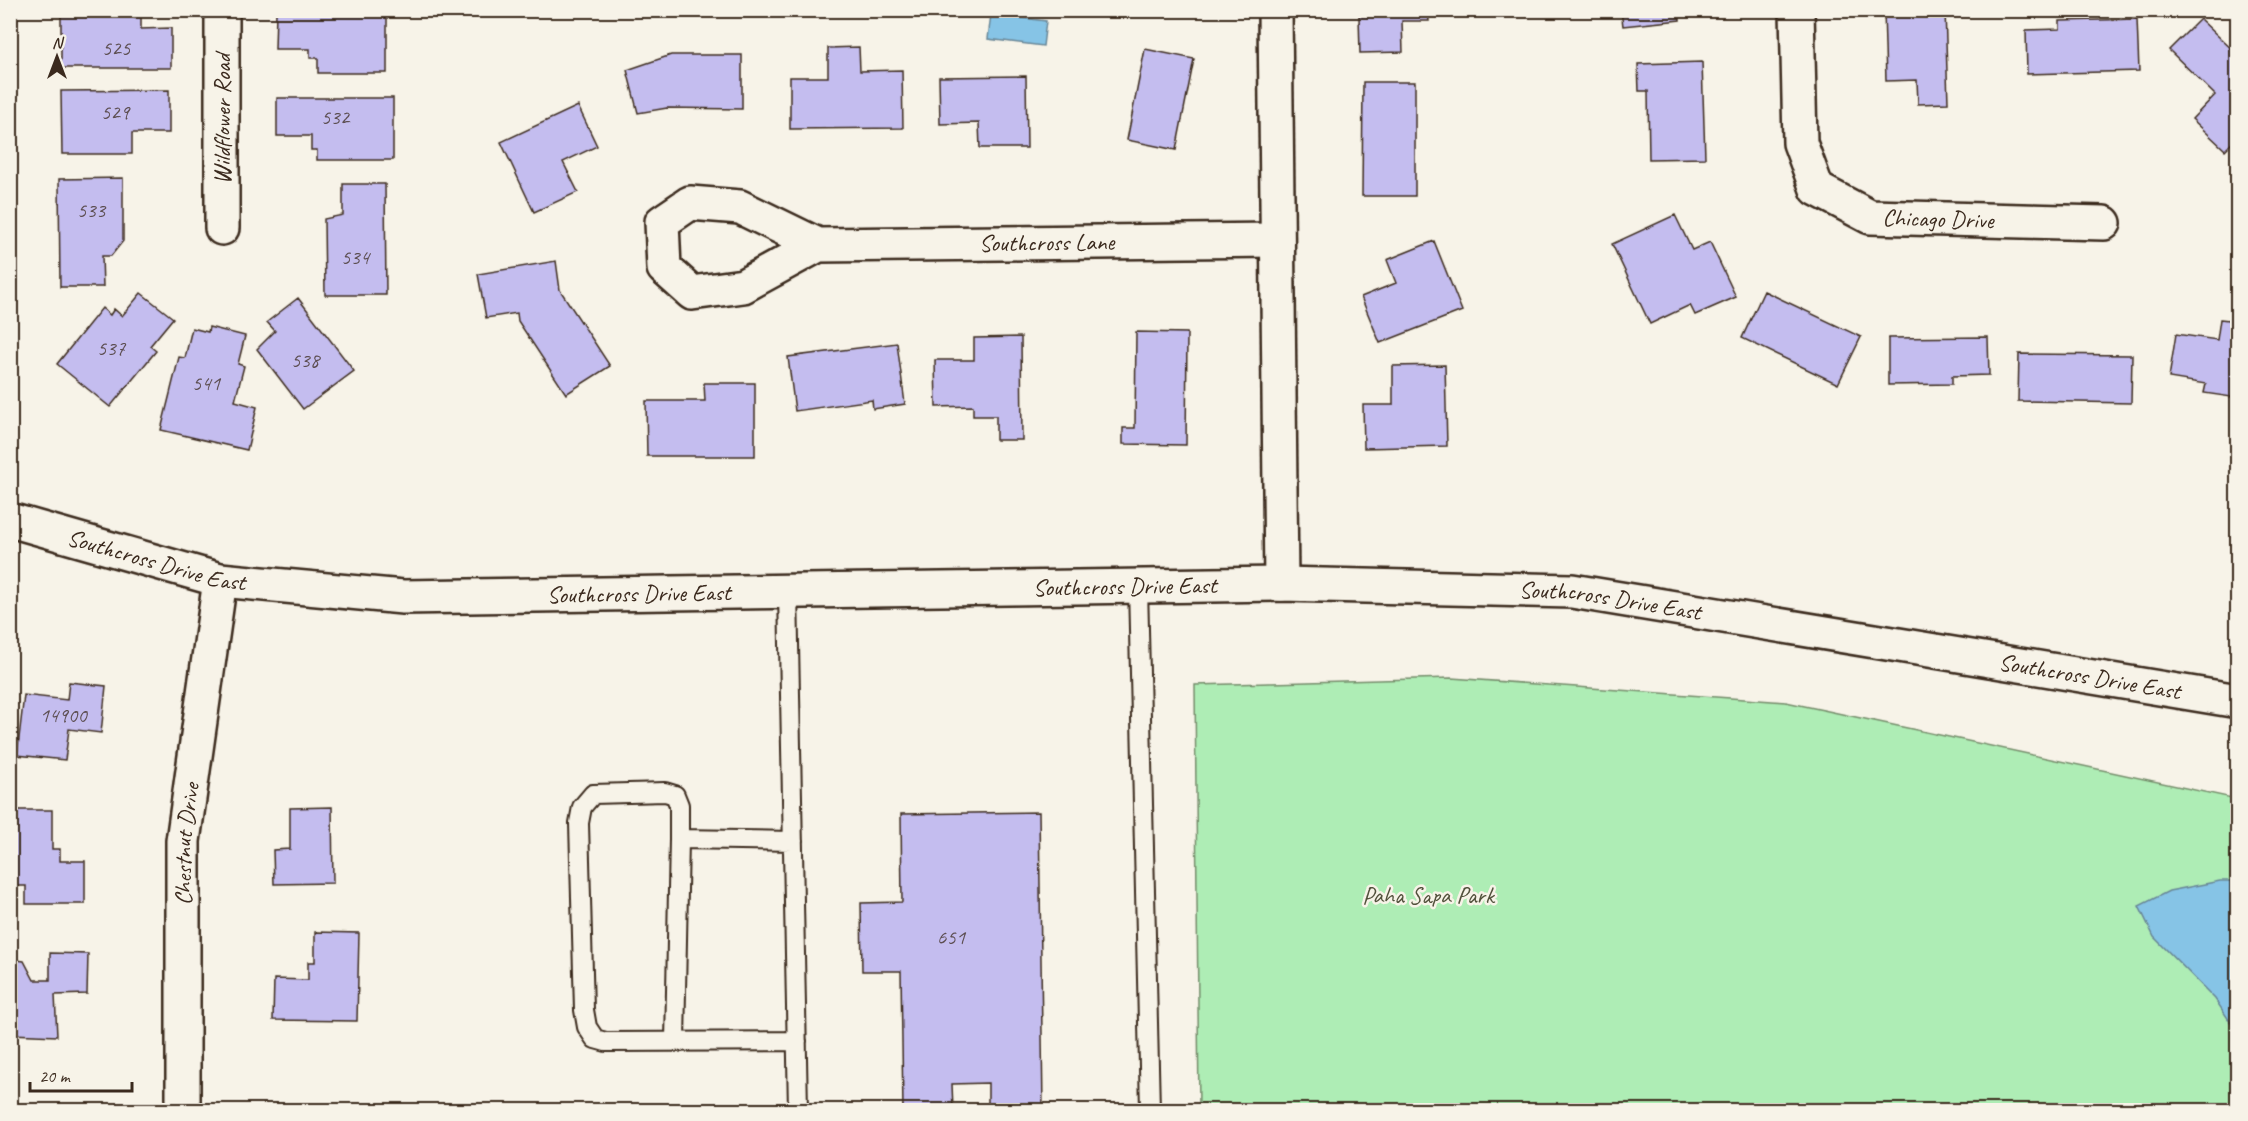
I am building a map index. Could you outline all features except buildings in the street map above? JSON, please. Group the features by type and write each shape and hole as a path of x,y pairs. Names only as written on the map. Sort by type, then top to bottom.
{"street":[{"name":"Wildflower Road","path":"222,10 222,228"},
{"path":"1275,10 1281,584"},
{"name":"Chicago Drive","path":"1797,10 1800,143 1817,189 1870,217 2104,223"},
{"name":"Southcross Lane","path":"818,245 1276,240"},
{"name":"Southcross Drive East","path":"10,520 220,580 403,597 1281,584 1572,591 2238,700"},
{"name":"Chestnut Drive","path":"183,1110 183,841 220,580"}],"lane":[{"path":"1138,586 1150,1110"},
{"path":"788,591 798,1110"},
{"path":"675,1042 680,805 675,795 665,792 606,792 588,798 582,807 579,823 584,1010 587,1027 595,1039 606,1042 675,1042 797,1041"},
{"path":"680,839 793,841"}],"green space":[{"name":"Paha Sapa Park","path":"1451,678 1786,702 2237,799 2237,1110 1199,1110 1195,685"}],"water":[{"path":"991,14 1046,21 1043,46 988,39"},
{"path":"2220,881 2237,881 2237,1032 2215,999 2154,937 2139,906 2169,891"}]}
